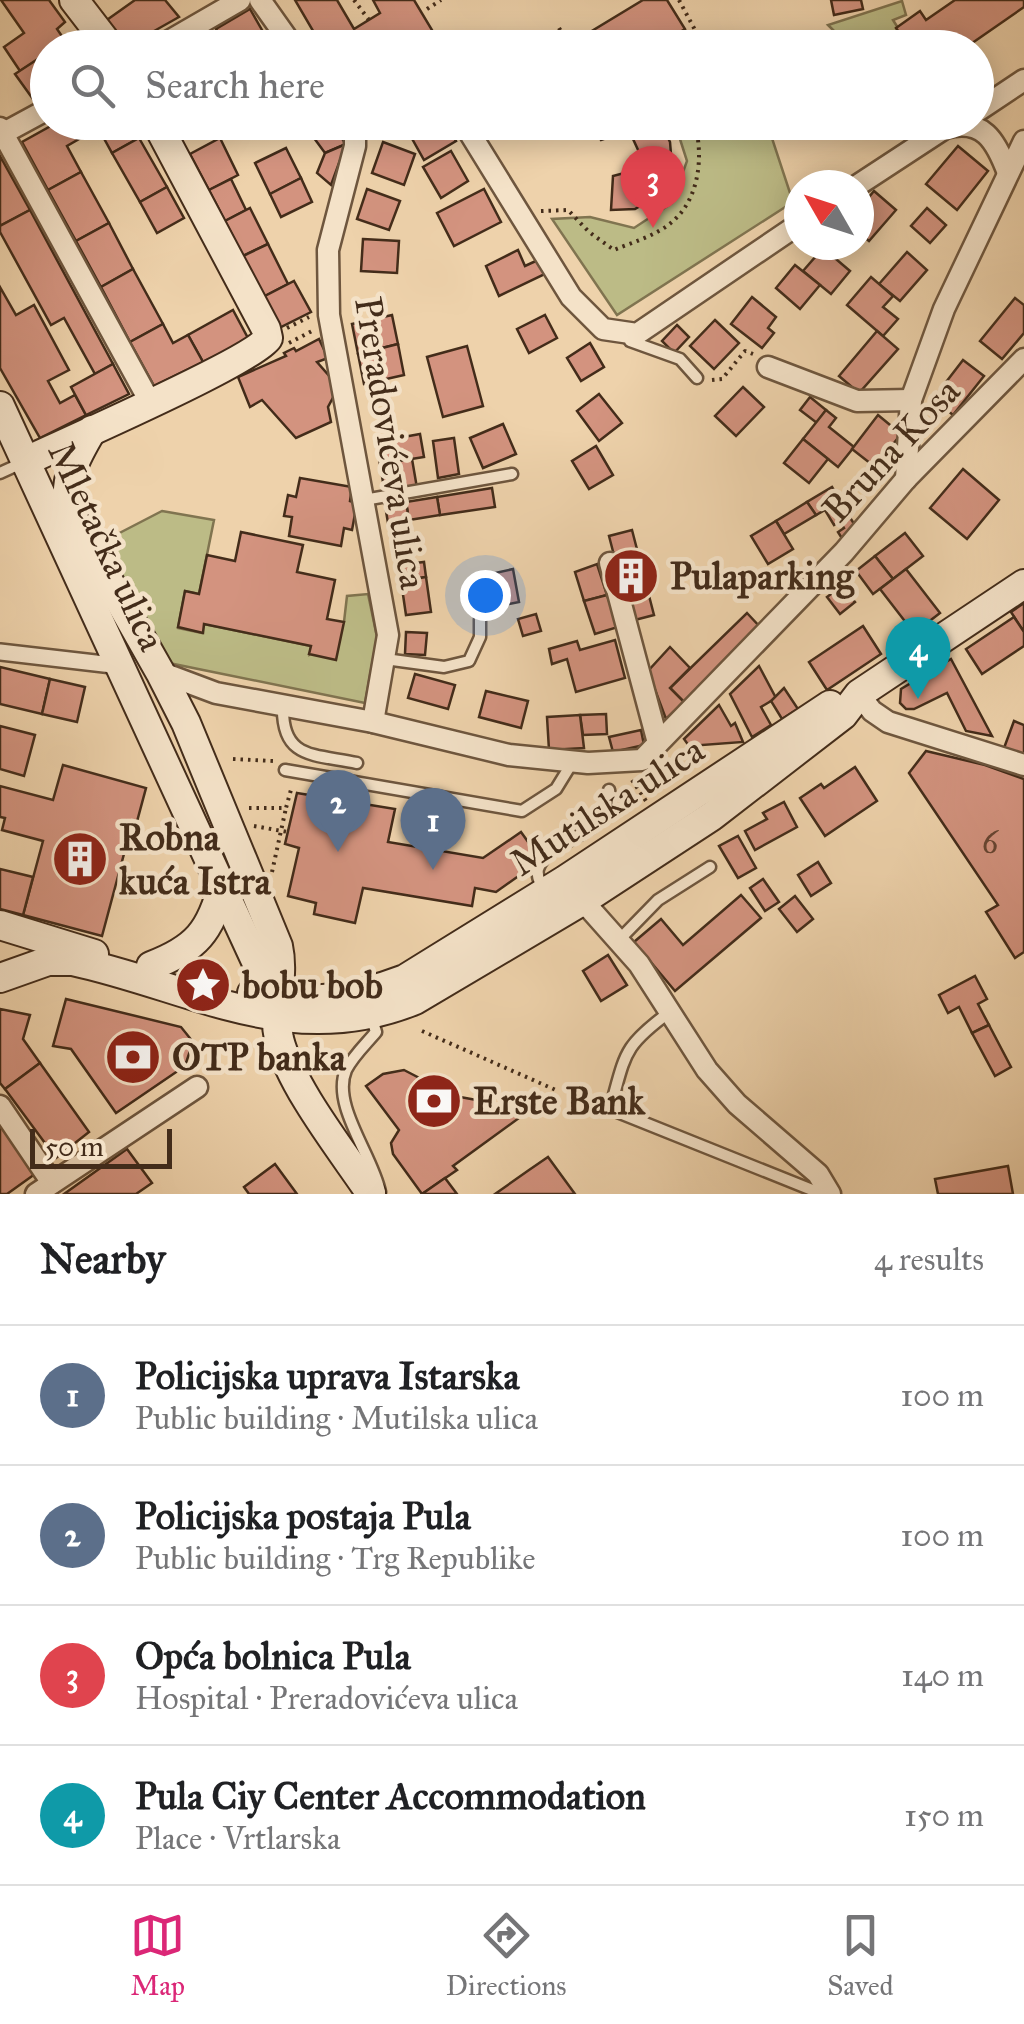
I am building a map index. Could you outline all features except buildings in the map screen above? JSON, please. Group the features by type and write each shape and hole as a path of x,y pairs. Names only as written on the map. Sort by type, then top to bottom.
{"main road":[{"path":"74,0 97,30"},
{"path":"26,460 277,338 266,329 166,140"},
{"name":"Mletačka ulica","path":"0,406 277,1008"},
{"name":"Mletačka ulica","path":"92,430 72,465 68,487 70,513 186,723 278,946 282,976 277,1008"},
{"name":"Mutilska ulica","path":"277,1008 377,989 405,978 725,807 843,716 859,694 1024,584"},
{"path":"151,966 176,956 200,937 212,921 223,884"},
{"name":"Mutilska ulica","path":"277,1008 320,1022 367,1016 416,1000 564,891"},
{"path":"0,924 96,960 277,1008"},
{"path":"0,978 48,962 96,960 151,966 277,1008"},
{"path":"277,1008 286,1060 371,1194"}],"street":[{"path":"188,30 240,0"},
{"path":"260,0 281,30"},
{"path":"994,100 1024,80"},
{"path":"30,118 1,132 150,402"},
{"name":"Preradovićeva ulica","path":"355,140 328,250 329,315 388,635 373,722"},
{"path":"474,140 571,297 603,329 638,334 784,234"},
{"path":"874,174 926,140"},
{"path":"991,140 1008,173"},
{"path":"906,478 911,400 944,310 1024,141"},
{"name":"Bruna Kosa","path":"620,762 642,760 844,552 906,478 1024,360"},
{"path":"768,367 857,401 911,400"},
{"path":"610,563 658,744"},
{"path":"0,652 122,666"},
{"path":"160,672 216,693 373,722 509,755 572,762 620,762"},
{"path":"186,723 216,693"},
{"path":"859,694 872,711 888,722 1024,765"},
{"path":"564,891 619,940 715,1080 818,1174 830,1194"},
{"path":"0,1106 44,1188 197,1087"}],"lane":[{"path":"585,313 603,338 630,341 671,354 697,378"},
{"path":"0,473 26,460"},
{"path":"363,500 512,474"},
{"path":"384,659 444,667 469,660 480,637 480,619"},
{"path":"284,706 284,733 294,746 357,763"},
{"path":"284,770 522,810 556,788 570,771 572,762"},
{"path":"564,891 538,869 549,855 598,823 608,811 609,790"},
{"path":"619,940 658,900 710,867"},
{"path":"671,1011 642,1032 627,1052 610,1110 822,1194"},
{"path":"367,1016 376,1025 376,1032 348,1066 343,1092 346,1109 377,1176 380,1194"}],"path":[{"path":"354,0 369,20"},
{"path":"427,8 441,0"},
{"path":"679,0 695,30"},
{"path":"536,212 568,210 614,250 673,221 688,201 702,157 698,140"},
{"path":"277,338 309,316"},
{"path":"277,338 316,329"},
{"path":"697,378 717,382 745,352 768,367"},
{"path":"233,759 271,760"},
{"path":"620,762 649,804"},
{"path":"271,873 284,832 291,788"},
{"path":"249,808 286,808"},
{"path":"254,826 284,832"},
{"path":"422,1031 558,1091"}],"shaded area":[{"path":"902,1 906,15 893,20 899,30 833,30 828,25"},
{"path":"680,140 773,140 784,175 784,208 617,315 552,219 590,217 634,228 672,203 687,161"},
{"path":"162,511 214,520 199,594 185,591 178,628 202,633 204,624 311,646 310,654 344,622 347,596 368,594 377,637 365,703 169,663 155,644 106,540"}],"place":[{"name":"Opća bolnica Pula","path":"653,228"},
{"name":"Pulaparking","path":"631,576"},
{"name":"Pula Ciy Center Accommodation","path":"918,699"},
{"name":"Policijska postaja Pula","path":"338,852"},
{"name":"Robna kuća Istra","path":"80,859"},
{"name":"Policijska uprava Istarska","path":"433,870"},
{"name":"bobu bob","path":"203,985"},
{"name":"OTP banka","path":"133,1057"},
{"name":"Erste Bank","path":"434,1101"}]}
